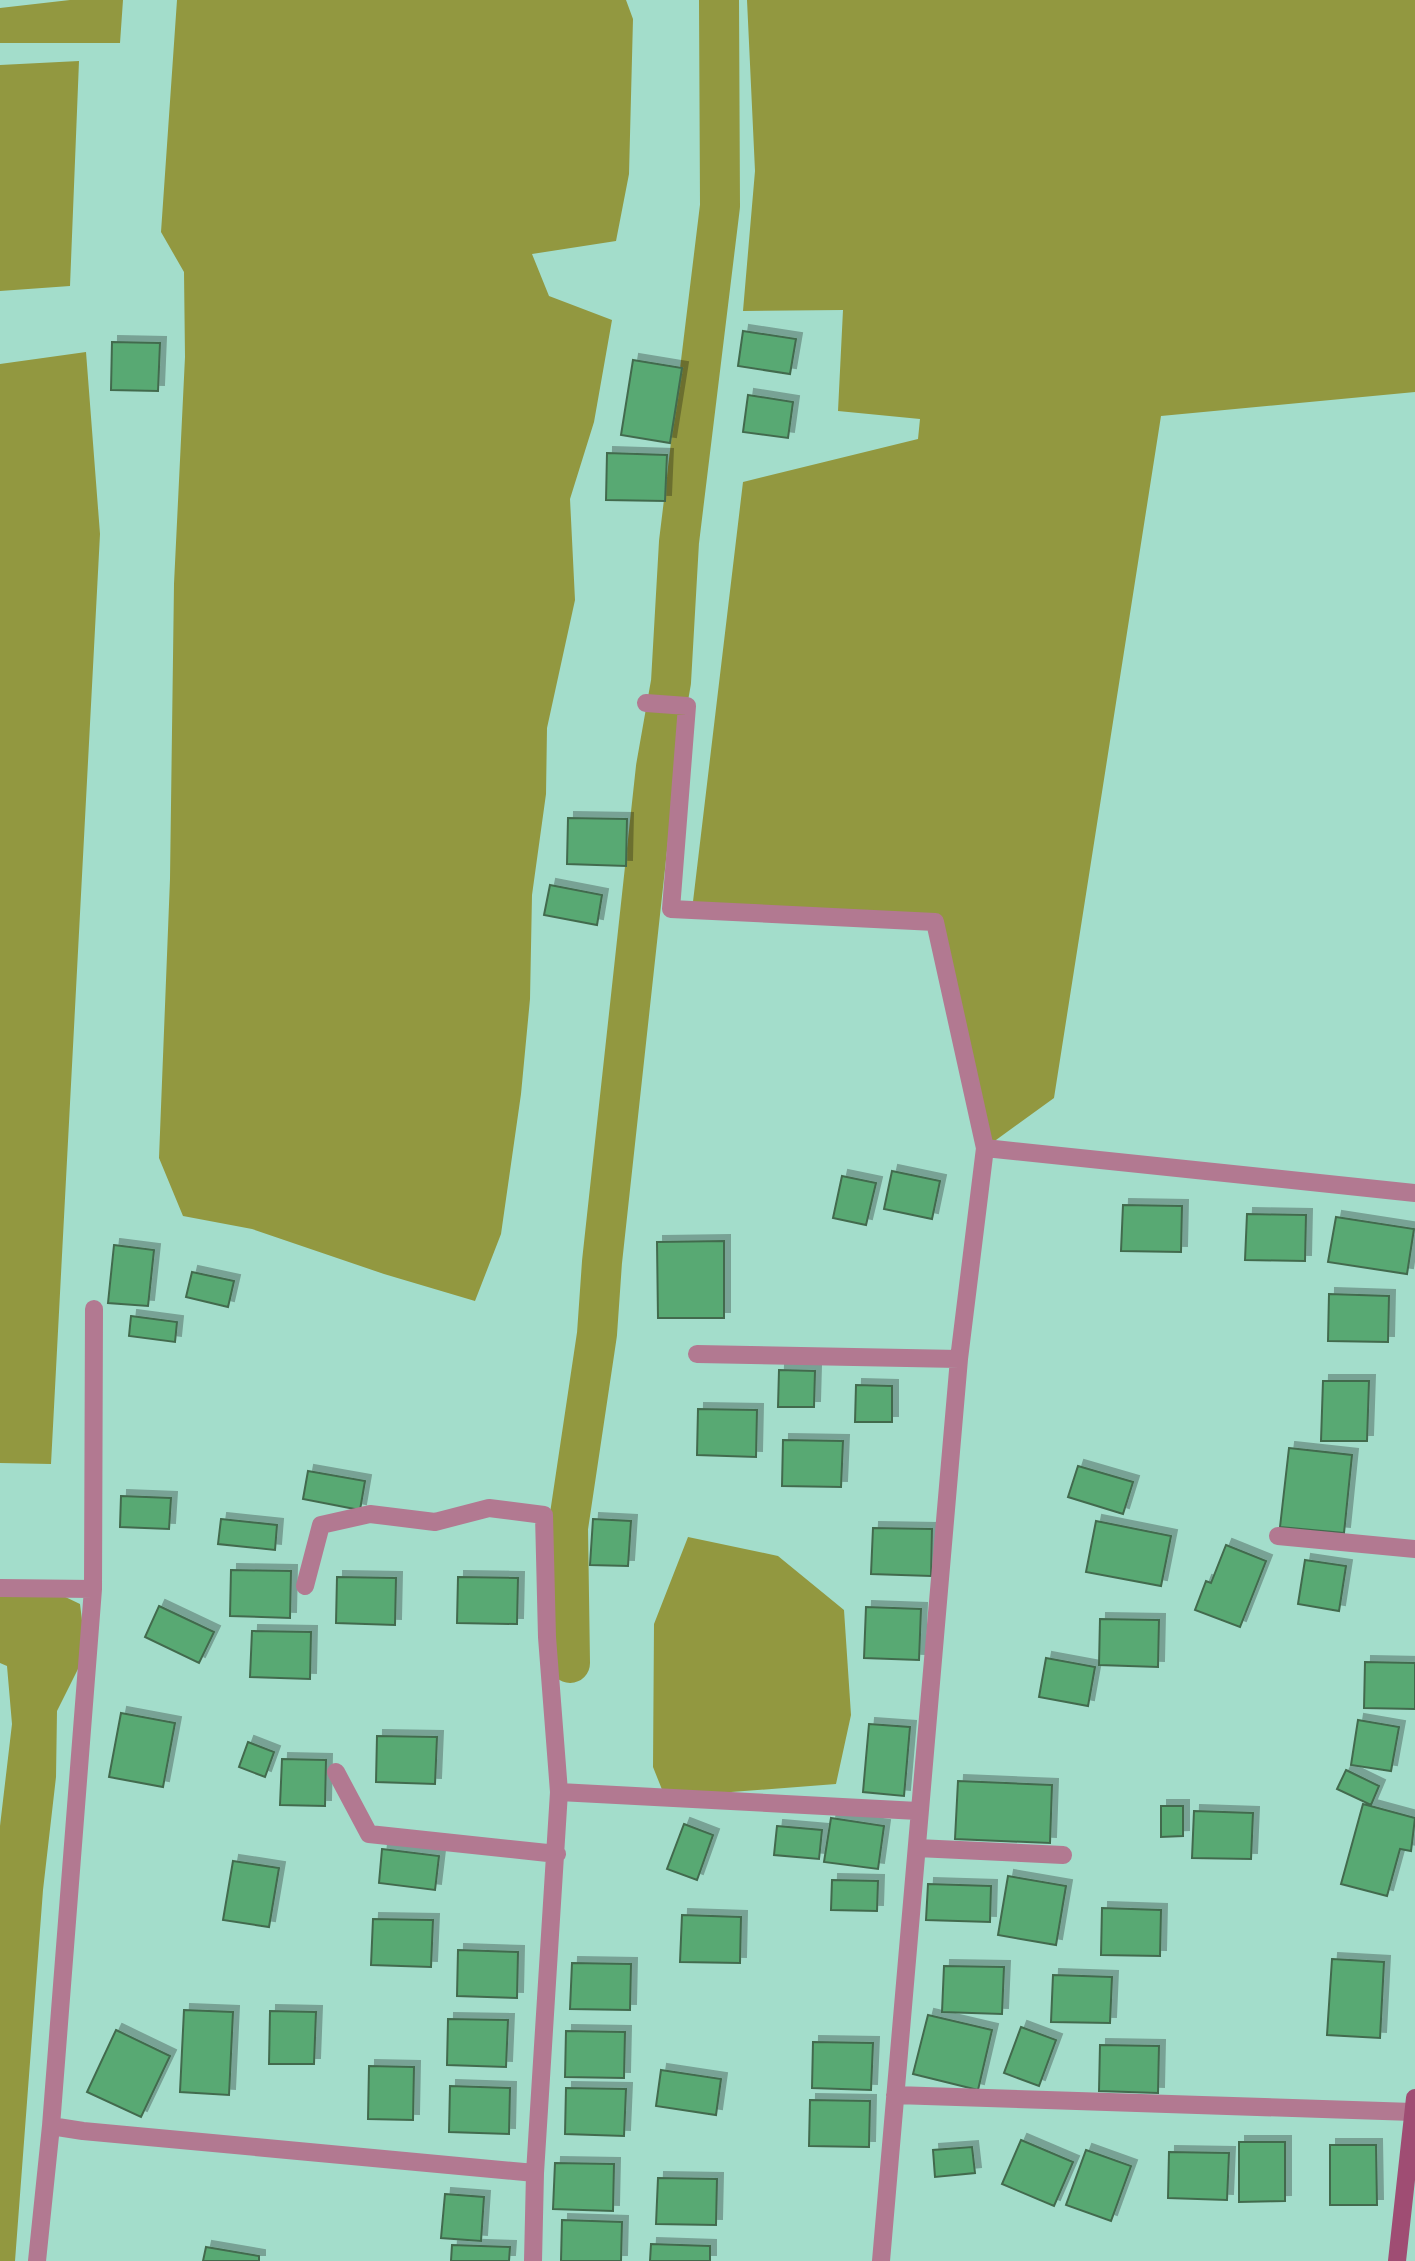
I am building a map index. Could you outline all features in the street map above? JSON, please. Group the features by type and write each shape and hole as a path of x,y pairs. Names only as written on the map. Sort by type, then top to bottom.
{"main road":[{"path":"1397,2261 1413,2138 1414,2105"}],"street":[{"path":"646,703 687,706 671,909 935,922 985,1148 959,1359 881,2261"},
{"path":"985,1148 1415,1193"},
{"path":"37,2261 51,2126 93,1590 94,1309"},
{"path":"697,1354 959,1359"},
{"path":"305,1586 321,1525 370,1514 435,1521 489,1508 544,1515 547,1637 559,1791 533,2261"},
{"path":"1279,1536 1415,1549"},
{"path":"0,1588 93,1590"},
{"path":"336,1772 369,1834 557,1854"},
{"path":"559,1791 919,1811"},
{"path":"917,1848 1063,1855"},
{"path":"895,2095 1414,2105"},
{"path":"51,2126 536,2173"}],"shaded area":[{"path":"70,0 123,0 120,43 0,43 0,8"},
{"path":"177,0 626,0 633,19 629,174 616,241 532,254 549,296 612,320 594,422 570,499 575,600 547,728 546,794 532,895 530,999 521,1094 501,1234 475,1301 384,1274 252,1229 183,1216 159,1158 170,879 174,584 185,357 184,272 161,232"},
{"path":"747,0 1415,0 1415,392 1161,416 1054,1098 985,1148 934,922 692,910 743,482 918,439 920,419 838,411 843,310 743,311 755,171"},
{"path":"79,61 70,286 0,291 0,65"},
{"path":"86,352 100,534 51,1464 0,1463 0,364"},
{"path":"688,1537 778,1556 844,1610 851,1715 836,1784 665,1797 653,1767 654,1624"},
{"path":"0,1592 57,1593 80,1604 86,1653 57,1711 56,1777 43,1890 15,2261 0,2261 0,1826 12,1724 7,1666 0,1663"}],"building":[{"path":"743,331 796,339 790,374 738,366"},
{"path":"112,342 160,343 158,391 111,390"},
{"path":"633,360 682,368 670,443 621,435"},
{"path":"748,395 793,402 788,438 743,432"},
{"path":"607,453 667,455 665,501 606,500"},
{"path":"568,818 627,819 626,866 567,864"},
{"path":"550,885 602,895 597,925 544,915"},
{"path":"892,1171 940,1181 932,1219 884,1209"},
{"path":"842,1176 876,1183 866,1225 833,1218"},
{"path":"1123,1205 1182,1206 1181,1252 1121,1251"},
{"path":"1247,1214 1306,1215 1305,1261 1245,1260"},
{"path":"1336,1217 1414,1229 1407,1274 1328,1262"},
{"path":"724,1241 724,1318 658,1318 657,1242"},
{"path":"114,1245 154,1250 148,1306 108,1303"},
{"path":"192,1272 234,1281 228,1307 186,1297"},
{"path":"1329,1294 1389,1296 1388,1342 1328,1341"},
{"path":"131,1316 177,1322 175,1342 129,1336"},
{"path":"779,1370 815,1371 814,1407 778,1407"},
{"path":"1323,1381 1369,1381 1367,1441 1321,1441"},
{"path":"856,1385 892,1386 892,1422 855,1422"},
{"path":"698,1409 757,1410 756,1457 697,1455"},
{"path":"783,1440 843,1441 841,1487 782,1486"},
{"path":"1289,1448 1352,1455 1344,1533 1280,1527"},
{"path":"1078,1466 1133,1482 1123,1514 1068,1497"},
{"path":"308,1471 365,1481 360,1510 303,1499"},
{"path":"121,1496 171,1498 169,1529 120,1527"},
{"path":"221,1519 277,1525 275,1550 218,1544"},
{"path":"593,1519 631,1521 628,1566 590,1565"},
{"path":"1096,1521 1171,1536 1161,1586 1086,1572"},
{"path":"873,1528 932,1529 931,1576 871,1574"},
{"path":"1226,1545 1266,1561 1240,1627 1195,1610 1206,1581 1211,1583"},
{"path":"1305,1560 1346,1566 1339,1611 1298,1604"},
{"path":"231,1570 291,1571 290,1618 230,1616"},
{"path":"337,1577 396,1578 395,1625 336,1623"},
{"path":"458,1577 518,1578 517,1624 457,1623"},
{"path":"159,1606 214,1632 199,1663 145,1637"},
{"path":"866,1607 921,1609 919,1660 864,1658"},
{"path":"1100,1619 1159,1620 1158,1667 1099,1665"},
{"path":"252,1631 311,1632 310,1679 250,1677"},
{"path":"1046,1658 1095,1667 1088,1706 1039,1697"},
{"path":"1365,1662 1415,1663 1415,1709 1364,1708"},
{"path":"121,1713 175,1723 163,1787 109,1777"},
{"path":"1358,1720 1399,1727 1391,1771 1351,1765"},
{"path":"869,1724 910,1727 904,1796 863,1792"},
{"path":"377,1736 437,1737 435,1784 376,1782"},
{"path":"248,1742 274,1752 265,1777 239,1767"},
{"path":"282,1759 326,1760 325,1806 280,1805"},
{"path":"1346,1770 1379,1786 1371,1805 1337,1789"},
{"path":"958,1781 1052,1785 1050,1843 955,1839"},
{"path":"1363,1804 1415,1818 1411,1851 1400,1849 1387,1896 1341,1884"},
{"path":"1161,1806 1183,1806 1183,1836 1161,1837"},
{"path":"1194,1811 1253,1813 1251,1859 1192,1858"},
{"path":"831,1818 884,1826 878,1869 824,1862"},
{"path":"684,1824 713,1835 697,1880 667,1869"},
{"path":"777,1826 822,1830 819,1859 774,1855"},
{"path":"382,1849 439,1856 435,1890 379,1883"},
{"path":"233,1861 279,1868 269,1927 223,1920"},
{"path":"1008,1876 1066,1886 1056,1945 998,1935"},
{"path":"832,1880 878,1881 877,1911 831,1910"},
{"path":"928,1884 991,1886 990,1922 926,1920"},
{"path":"1102,1908 1161,1910 1160,1956 1101,1955"},
{"path":"682,1915 741,1917 740,1963 680,1962"},
{"path":"373,1919 433,1920 431,1967 371,1965"},
{"path":"458,1950 518,1952 517,1998 457,1996"},
{"path":"1332,1959 1384,1962 1380,2038 1327,2035"},
{"path":"572,1963 631,1964 630,2010 570,2009"},
{"path":"944,1966 1004,1967 1002,2014 942,2012"},
{"path":"1053,1975 1112,1977 1110,2023 1051,2022"},
{"path":"184,2010 233,2012 229,2095 180,2092"},
{"path":"270,2011 316,2012 314,2064 269,2064"},
{"path":"928,2015 992,2030 978,2090 913,2074"},
{"path":"448,2019 508,2020 506,2067 447,2065"},
{"path":"1021,2027 1056,2040 1039,2086 1004,2073"},
{"path":"116,2030 170,2056 141,2117 87,2092"},
{"path":"566,2031 625,2032 624,2078 565,2077"},
{"path":"813,2042 873,2043 871,2090 812,2088"},
{"path":"1100,2045 1159,2046 1158,2093 1099,2091"},
{"path":"369,2066 414,2067 413,2120 368,2119"},
{"path":"661,2070 721,2079 716,2115 656,2106"},
{"path":"450,2086 510,2088 509,2134 449,2132"},
{"path":"566,2088 626,2089 624,2136 565,2134"},
{"path":"810,2100 870,2101 869,2147 809,2146"},
{"path":"1021,2140 1073,2162 1054,2206 1002,2184"},
{"path":"1239,2142 1285,2142 1285,2201 1239,2202"},
{"path":"1330,2145 1376,2145 1377,2205 1330,2205"},
{"path":"972,2147 975,2173 935,2177 933,2150"},
{"path":"1086,2150 1131,2166 1111,2221 1066,2205"},
{"path":"1169,2152 1229,2153 1227,2200 1168,2198"},
{"path":"555,2163 614,2164 613,2211 553,2209"},
{"path":"658,2178 717,2179 716,2225 656,2224"},
{"path":"445,2194 484,2197 481,2241 441,2238"},
{"path":"562,2220 622,2222 621,2261 561,2261"},
{"path":"651,2244 710,2246 710,2261 650,2261"},
{"path":"452,2245 510,2247 509,2261 451,2261"},
{"path":"206,2247 259,2256 259,2261 203,2261"}],"waterway":[{"path":"570,1663 568,1528 597,1334 602,1262 656,767 671,682 679,542 720,206 719,0"}]}
